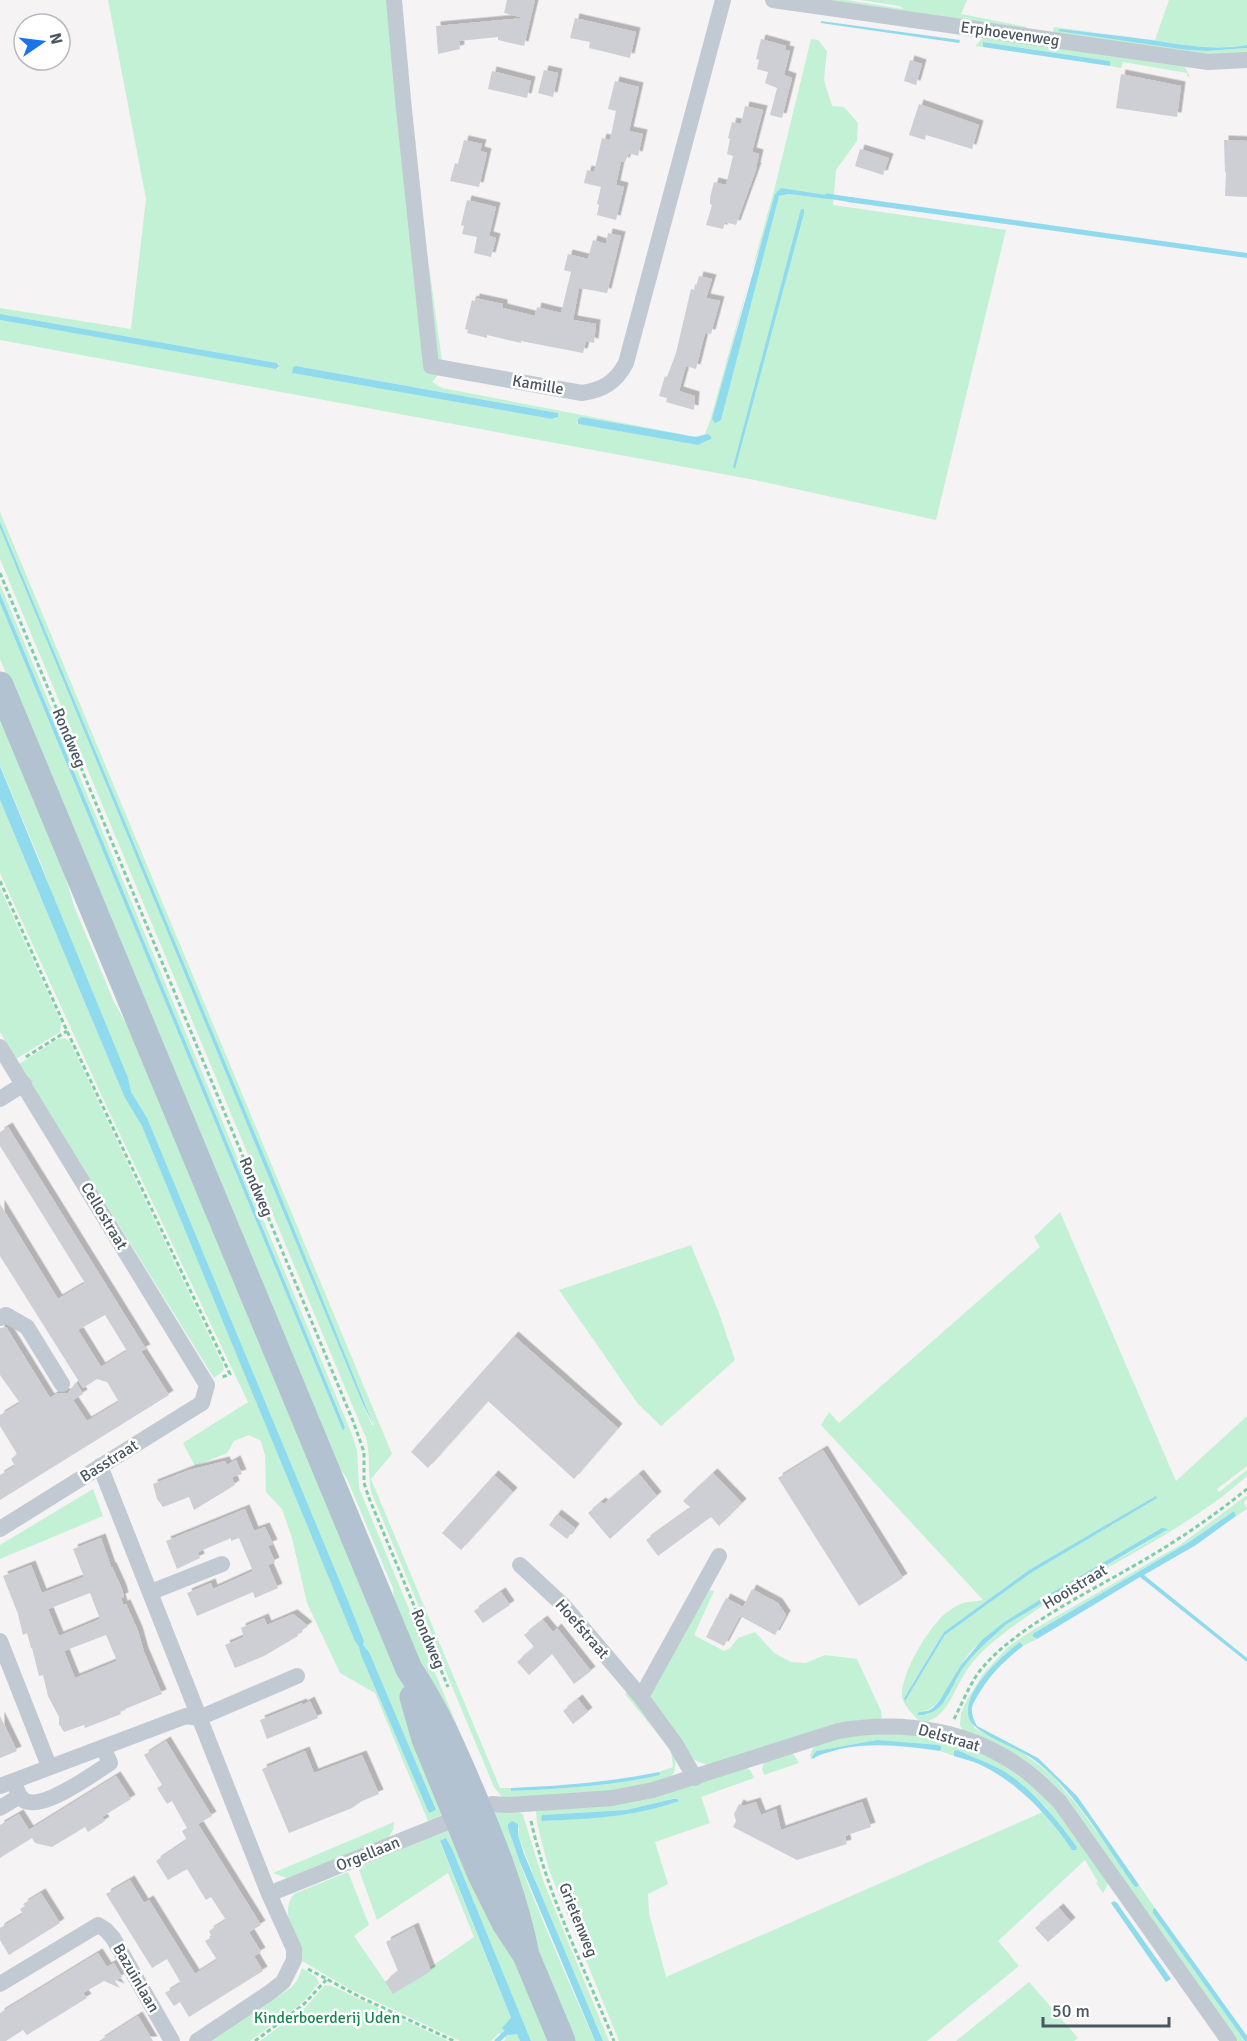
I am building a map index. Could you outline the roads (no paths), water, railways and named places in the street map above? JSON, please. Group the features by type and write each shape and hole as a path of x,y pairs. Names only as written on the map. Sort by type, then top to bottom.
{"main road":[{"name":"Rondweg","path":"0,685 409,1669 413,1700 425,1739 468,1813 482,1875 500,1913 526,1955 562,2041"}],"street":[{"name":"Kamille","path":"394,0 431,366 582,393 596,391 614,381 626,363 723,0"},
{"name":"Erphoevenweg","path":"773,0 800,2 1208,62 1247,60"},
{"name":"Cellostraat","path":"0,1047 207,1385"},
{"path":"0,1099 24,1084"},
{"path":"0,1318 6,1315 27,1327 62,1384"},
{"name":"Basstraat","path":"0,1529 202,1403 207,1385"},
{"path":"100,1466 269,1894 294,1949 294,1960 283,1982 197,2041"},
{"path":"641,1697 719,1556"},
{"path":"151,1592 222,1564"},
{"name":"Hoefstraat","path":"520,1565 563,1605 641,1697 676,1745 694,1778"},
{"path":"0,1641 50,1766"},
{"path":"0,1808 11,1788 50,1766 186,1716 199,1718 297,1676"},
{"name":"Delstraat","path":"468,1813 492,1804 612,1798 653,1790 838,1731 904,1726 946,1734 969,1741 999,1755 1031,1776 1059,1801 1229,2041"},
{"path":"11,1788 27,1802 46,1801 110,1763 103,1747"},
{"name":"Orgellaan","path":"269,1894 468,1813"},
{"name":"Bazuinlaan","path":"0,1984 98,1925 113,1938 172,2041"}],"water":[{"path":"821,21 960,40 959,43 821,23"},
{"path":"1060,29 1199,47 1247,45 1247,48 1187,50 1058,31"},
{"path":"983,42 1110,61 1110,66 983,47"},
{"path":"781,188 832,196 831,199 827,199 789,194 779,196 721,420 715,423 712,419 775,194"},
{"path":"847,198 1247,253 1247,258 848,202"},
{"path":"801,209 804,209 804,213 735,469 733,467"},
{"path":"0,314 277,363 279,366 276,369 0,320"},
{"path":"293,367 558,413 558,417 552,419 292,373"},
{"path":"581,417 696,437 708,434 711,439 698,445 578,424 578,419"},
{"path":"0,522 374,1426 362,1402 0,528"},
{"path":"0,593 345,1427 343,1431 0,603"},
{"path":"0,766 128,1078 131,1092 147,1118 348,1601 364,1641 363,1645 369,1652 436,1810 429,1813 355,1641 142,1126 124,1096 0,800"},
{"path":"1156,1496 1157,1498 1031,1573 945,1635 905,1701 904,1698 944,1632 1029,1570"},
{"path":"1234,1511 1236,1516 1196,1545 1144,1575 1247,1658 1247,1662 1140,1577 1037,1639 1032,1636 1189,1542"},
{"path":"1162,1528 1168,1529 1007,1624 966,1664 942,1704 927,1714 917,1715 919,1712 933,1708 961,1665 982,1640 1003,1623"},
{"path":"1020,1642 1023,1646 995,1672 978,1695 972,1707 974,1721 977,1726 1038,1758 1077,1796 1139,1885 1137,1887 1063,1786 1033,1759 979,1729 972,1724 969,1718 968,1708 977,1686 994,1665"},
{"path":"877,1740 938,1745 941,1749 940,1751 878,1745 840,1749 813,1759 812,1757 816,1751"},
{"path":"957,1750 999,1769 1026,1788 1061,1826 1077,1847 1076,1850 1072,1850 1044,1814 1011,1783 985,1767 954,1756 954,1751"},
{"path":"659,1772 660,1775 605,1784 511,1791 511,1788 585,1783"},
{"path":"673,1799 679,1801 629,1814 542,1821 541,1819 542,1815 626,1810"},
{"path":"512,1821 518,1824 518,1835 524,1854 603,2041 595,2041 519,1860 508,1828 508,1824"},
{"path":"446,1838 531,2041 520,2041 517,2034 509,2035 502,2028 511,2018 440,1841"},
{"path":"1114,1901 1171,1979 1166,1982 1111,1903"},
{"path":"1155,1908 1247,2036 1247,2041 1153,1913"}],"waterway":[{"path":"827,196 853,200"},
{"path":"497,2041 511,2028"}],"park label":[{"name":"Kinderboerderij Uden","path":"327,2018"}]}
